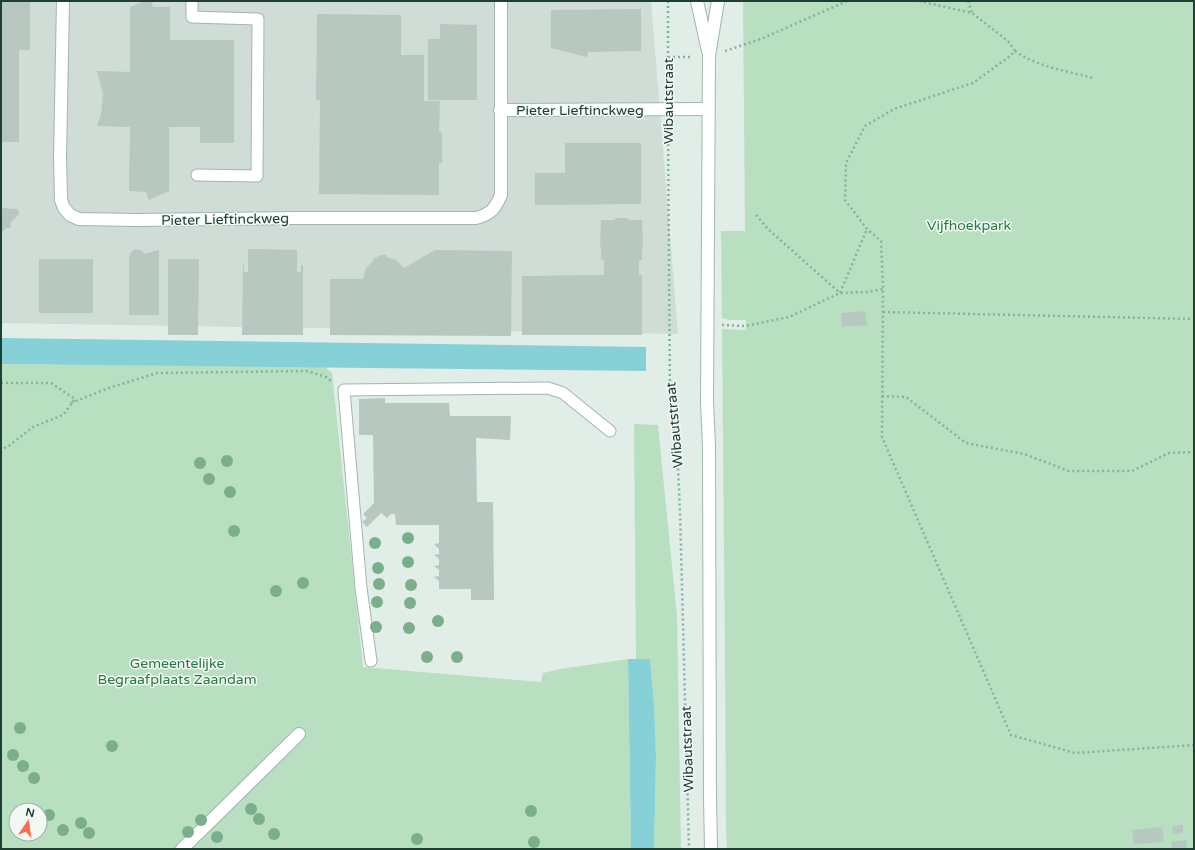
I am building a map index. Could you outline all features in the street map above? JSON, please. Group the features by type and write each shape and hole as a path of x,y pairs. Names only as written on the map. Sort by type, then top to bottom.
{"street":[{"name":"Pieter Lieftinckweg","path":"63,1 60,158 61,200 64,208 70,215 79,218 137,220 476,218 487,215 496,206 502,195 500,1"},
{"name":"Wibautstraat","path":"696,1 709,56"},
{"name":"Wibautstraat","path":"712,849 710,798 709,447 707,401 708,109 709,56 718,1"},
{"name":"Pieter Lieftinckweg","path":"500,110 708,109"},
{"path":"182,849 299,734"}],"lane":[{"path":"192,1 192,17 258,19 258,176 197,175"},
{"path":"371,661 361,588 344,390 548,388 563,393 610,431"}],"path":[{"name":"Wibautstraat","path":"668,1 670,400 678,466 680,512 689,849"},
{"path":"668,57 709,56 761,39 847,1"},
{"path":"920,1 972,13 1008,41 1015,51 1023,56 1052,68 1093,78"},
{"path":"968,1 972,13"},
{"path":"1015,51 973,83 894,109 865,126 846,163 845,200 868,229 881,241 883,289 882,437 1010,735 1075,753 1194,745"},
{"path":"756,215 769,230 840,293"},
{"path":"840,293 868,229"},
{"path":"708,324 745,326 789,317 840,293 867,292 883,289"},
{"path":"883,312 1194,319"},
{"path":"71,403 109,388 157,373 307,371 326,377 344,390"},
{"path":"1,383 51,383 75,399 63,415 33,427 1,450"},
{"path":"882,396 906,397 966,443 1024,454 1069,471 1132,471 1169,453 1194,452"}],"shaded area":[{"path":"1,1 651,1 678,334 1,323"}],"green space":[{"name":"Vijfhoekpark","path":"743,1 1194,1 1194,849 727,849 722,329 746,330 746,320 730,320 722,318 721,231 745,231"},
{"name":"Gemeentelijke Begraafplaats Zaandam","path":"1,364 325,367 332,373 363,667 541,682 543,673 628,659 631,849 1,849"},
{"path":"634,424 658,425 677,616 681,849 654,849 656,757 654,703 650,660 636,659"}],"water":[{"path":"1,338 646,347 646,371 1,364"},
{"path":"628,659 650,659 654,703 656,757 654,849 631,849"}],"building":[{"path":"1,1 30,1 30,50 19,50 19,142 1,142"},
{"path":"144,1 151,1 153,7 170,7 170,40 234,40 234,143 200,143 200,127 169,127 169,191 149,200 146,192 129,191 130,127 97,126 101,114 103,94 97,71 130,72 130,7"},
{"path":"641,9 641,51 588,52 587,57 551,48 551,10"},
{"path":"318,14 401,15 401,55 424,55 424,101 440,101 439,132 442,133 442,163 439,163 439,195 319,194 320,100 316,100"},
{"path":"440,24 477,25 477,100 428,100 428,39 440,39"},
{"path":"565,143 641,143 641,204 535,205 535,173 565,173"},
{"path":"1,208 17,209 19,214 10,223 10,228 6,228 1,233"},
{"path":"615,218 642,220 643,247 642,260 639,260 639,275 642,275 642,335 522,335 522,276 604,275 604,260 601,260 600,247 601,220 615,220"},
{"path":"135,249 141,250 144,254 159,250 159,315 129,315 129,257 131,252"},
{"path":"248,249 297,250 297,272 301,272 301,265 303,265 303,335 242,335 243,265 244,272 248,272"},
{"path":"435,250 512,251 511,336 330,335 330,279 363,279 366,268 374,260 373,259 381,255 386,255 386,257 396,260 404,268"},
{"path":"39,259 93,259 93,313 39,313"},
{"path":"168,259 199,259 198,335 168,335"},
{"path":"865,311 867,325 842,327 841,313"},
{"path":"385,398 385,403 449,403 450,416 511,416 510,440 476,438 477,502 493,502 494,600 471,600 471,589 439,589 439,581 434,577 439,576 439,570 434,566 439,565 439,559 434,555 439,554 439,549 434,544 439,543 439,525 396,525 395,514 391,514 387,518 381,513 367,527 362,522 367,518 363,514 374,503 373,435 359,435 359,399"},
{"path":"1183,825 1183,833 1173,834 1172,826"},
{"path":"1162,827 1164,842 1134,844 1132,830"},
{"path":"1186,840 1187,849 1172,849 1171,842"}]}
